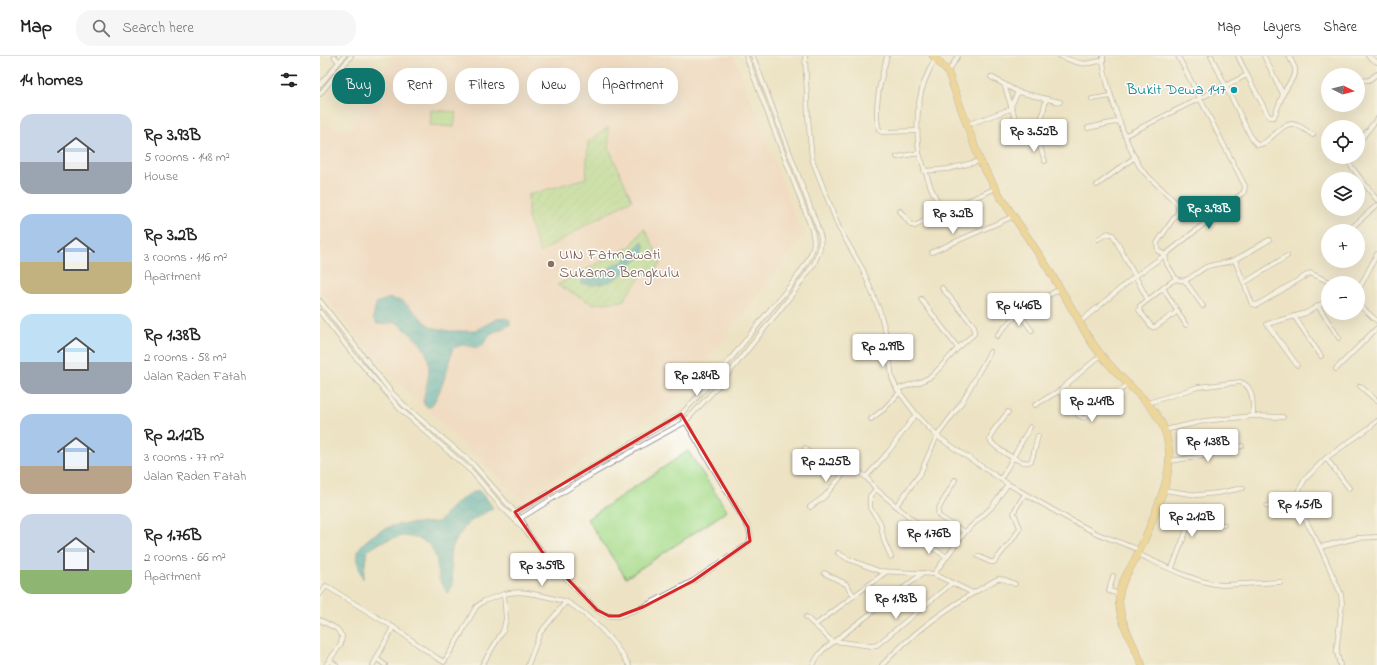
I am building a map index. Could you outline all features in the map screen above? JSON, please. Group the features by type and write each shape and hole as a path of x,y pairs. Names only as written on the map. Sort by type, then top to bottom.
{"highway":[{"path":"934,57 948,72 980,160 996,188 1046,265 1084,331 1101,355 1148,404 1165,430 1168,441 1170,461 1164,490 1139,552 1124,580 1119,594 1119,608 1121,616 1142,665"}],"street":[{"path":"334,56 339,62"},
{"path":"320,85 344,56"},
{"path":"320,94 351,56"},
{"path":"511,515 681,414 716,376 793,282 807,261 814,247 811,227 746,56"},
{"path":"516,521 643,444 685,422 721,383 794,292 814,264 820,249 821,238 753,56"},
{"path":"804,56 812,159 839,228 863,270 880,312 887,338 892,378 916,414 937,436 1008,484 1098,534 1200,580 1218,585 1281,582"},
{"path":"886,56 879,92 879,130 882,132 916,131"},
{"path":"948,72 958,56"},
{"path":"1060,56 1080,64 1087,64 1103,58 1111,96 1135,157 1144,171 1178,206 1178,212 1157,243 1158,251 1165,255 1167,264 1176,279 1179,281 1185,280 1205,268 1235,260 1269,240"},
{"path":"1080,322 1134,277 1165,255 1244,192 1245,186 1178,56"},
{"path":"1210,56 1252,139 1257,145 1265,142 1289,124 1300,126 1313,135"},
{"path":"1238,56 1270,118 1274,118 1284,94 1295,74 1296,70 1289,56"},
{"path":"1264,56 1284,94"},
{"path":"1368,56 1377,62"},
{"path":"934,57 918,104 916,131 919,153 924,171 942,211"},
{"path":"1365,80 1377,74"},
{"path":"1126,135 1247,75"},
{"path":"991,77 1018,92 1060,102"},
{"path":"1004,84 1022,140 1037,139"},
{"path":"966,125 1011,107 1018,92"},
{"path":"1092,99 1111,96"},
{"path":"1045,161 1037,139 1046,99"},
{"path":"1365,134 1377,119"},
{"path":"1088,128 1120,121"},
{"path":"897,157 919,153"},
{"path":"1097,185 1135,157"},
{"path":"924,171 948,169 980,160"},
{"path":"1349,164 1377,200"},
{"path":"900,210 914,226 942,211 969,201 996,188"},
{"path":"1355,224 1377,204"},
{"path":"932,252 1014,216"},
{"path":"1098,239 1108,233 1113,235 1134,277 1148,300"},
{"path":"1365,277 1377,254"},
{"path":"1244,283 1287,256"},
{"path":"1235,260 1252,304 1257,304 1310,273 1321,278"},
{"path":"1176,279 1140,306 1138,310 1152,327 1155,327 1178,311"},
{"path":"1185,280 1203,306"},
{"path":"871,419 884,409 899,390 932,376 958,348 974,334 974,326 942,288"},
{"path":"1163,288 1186,325"},
{"path":"997,336 1009,321 1019,313 1060,289"},
{"path":"921,299 958,348"},
{"path":"320,301 392,393 482,474 520,518 524,524 524,530"},
{"path":"1297,365 1267,324 1306,313 1321,304"},
{"path":"1318,306 1339,338"},
{"path":"1365,310 1377,321"},
{"path":"320,312 392,401 411,420 472,472 578,592 597,610 610,616 625,614 643,607 693,580 747,545 751,538 748,527 681,414"},
{"path":"1019,313 1032,331"},
{"path":"1294,316 1321,356"},
{"path":"1336,369 1377,328"},
{"path":"896,506 920,474 937,436 969,390 982,363 990,352"},
{"path":"1036,406 1059,391 1101,355"},
{"path":"1148,404 1198,388 1240,382 1244,383 1248,387 1252,396 1253,416"},
{"path":"1059,391 1079,416 1084,418 1128,384"},
{"path":"1360,386 1377,401"},
{"path":"1008,412 993,431 990,440 992,444 1024,463 1030,462 1038,436"},
{"path":"866,477 889,451 916,414"},
{"path":"1165,430 1204,421 1253,416 1283,417"},
{"path":"1340,665 1337,654 1337,645 1342,599 1320,548 1298,506 1297,494 1305,478 1326,458 1377,421"},
{"path":"1001,479 1030,427"},
{"path":"1170,461 1203,456 1242,446"},
{"path":"450,453 454,448"},
{"path":"805,448 819,461 834,462 850,466 866,477 876,489 919,524"},
{"path":"1326,458 1350,488"},
{"path":"810,507 824,497 850,466"},
{"path":"955,480 939,508 938,514 940,517 965,532"},
{"path":"934,574 965,532 991,508 1008,484"},
{"path":"1164,490 1197,495 1243,488"},
{"path":"876,489 870,496 870,508 880,522 884,540 891,557"},
{"path":"978,556 990,562 994,562 1012,540 1020,528 1014,514 1025,494"},
{"path":"1267,506 1298,506"},
{"path":"1172,568 1189,524 1199,521 1224,525"},
{"path":"1320,548 1357,538 1377,538"},
{"path":"918,539 947,557"},
{"path":"838,553 868,568 886,572 934,574 973,593"},
{"path":"815,625 886,572"},
{"path":"824,573 846,584 854,596"},
{"path":"814,665 820,652 923,573"},
{"path":"1113,576 1109,591 1119,594"},
{"path":"882,665 914,636 973,593 997,580 1004,579 1015,584"},
{"path":"806,617 834,641 871,646 877,645 952,583"},
{"path":"320,594 326,586 394,627 444,663 476,607 484,601 504,594 529,592 566,602 605,633 616,645 629,665"},
{"path":"482,665 503,631 506,619 504,594"},
{"path":"528,665 540,633 558,609 566,602"},
{"path":"320,620 337,629 342,636 340,644 326,665"},
{"path":"373,665 394,627"},
{"path":"377,659 385,665"},
{"path":"330,660 336,665"}],"highlighted area":[{"path":"681,414 748,527 750,541 693,581 643,607 619,616 609,616 597,610 543,553 515,512"}],"shaded area":[{"name":"UIN Fatmawati Sukarno Bengkulu","path":"392,56 734,56 803,235 682,394 523,501 396,381 320,292 320,124 351,130 365,104 385,104 385,69"}],"green space":[{"path":"431,110 456,112 454,127 430,125"},
{"path":"608,127 609,148 632,200 540,253 528,218 528,195 586,178 588,142"},
{"path":"644,228 662,262 652,273 643,274 623,301 593,304 557,285 631,246"},
{"path":"688,451 727,511 626,578 587,519"}],"water":[{"path":"642,241 645,247 643,256 631,264 627,271 610,282 594,285 581,284 582,279 601,276 615,264 623,262"},
{"path":"389,298 403,301 431,327 450,331 474,331 496,319 506,318 510,320 510,325 490,334 483,345 478,348 463,345 453,348 440,391 431,407 427,407 423,403 429,368 428,359 425,352 416,340 396,322 377,324 373,318 376,303"},
{"path":"478,490 493,508 468,523 450,552 453,584 448,594 439,579 436,557 430,545 417,538 403,536 384,541 367,551 363,579 358,564 357,556 359,549 378,532 391,526 438,522 460,500"}],"place":[{"name":"Bukit Dewa 147","path":"1234,90"},
{"name":"UIN Fatmawati Sukarno Bengkulu","path":"551,264"}]}
